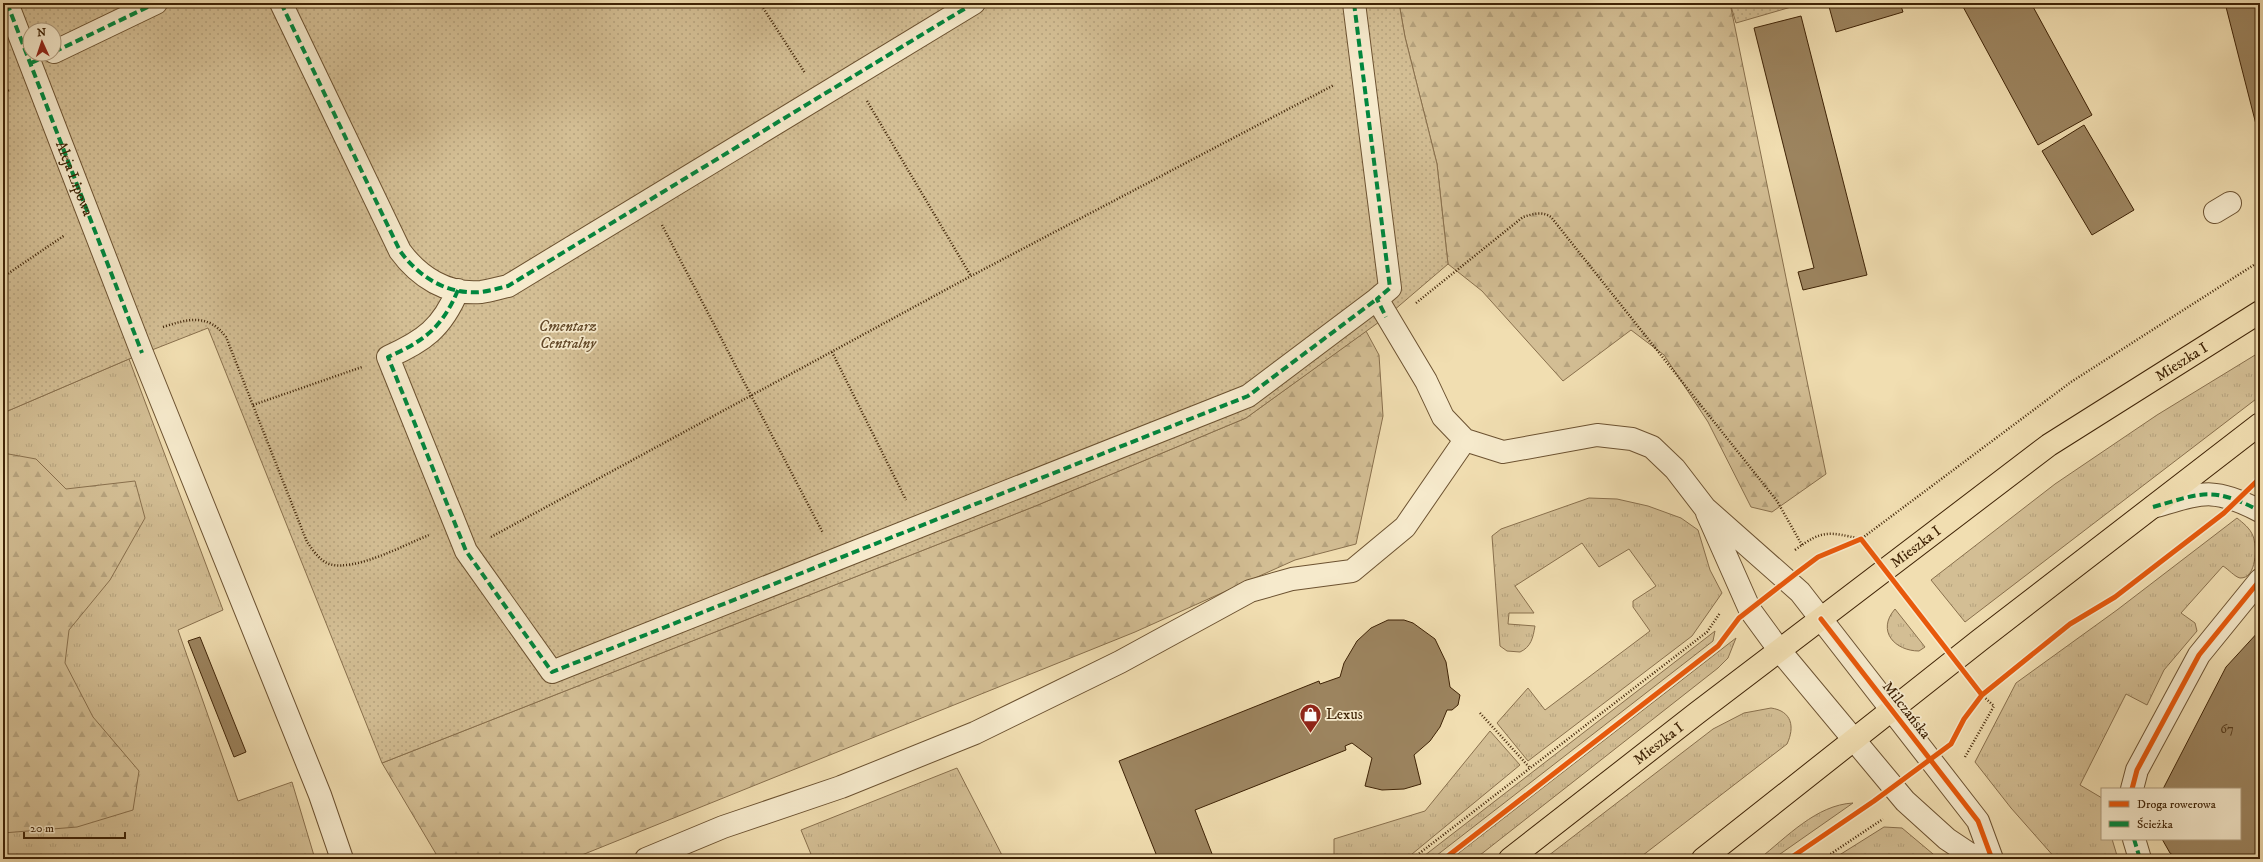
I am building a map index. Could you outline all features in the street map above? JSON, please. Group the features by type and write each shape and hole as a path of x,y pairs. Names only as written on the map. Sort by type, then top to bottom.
{"main road":[{"name":"Mieszka I","path":"1510,859 1697,713 2049,445 2260,312"},
{"path":"1703,859 1954,660 2260,424"}],"street":[{"name":"Aleja Lipowa","path":"7,3 22,28"},
{"path":"62,48 156,3"},
{"path":"281,3 400,251 423,276 438,285 458,290 480,292 508,286 974,3"},
{"path":"1354,3 1390,288 1385,313 1426,381 1443,417 1465,440 1503,452 1597,435 1632,439 1652,447 1675,469 1705,508 1750,610 1780,651 1905,801 1947,839 1977,859"},
{"name":"Aleja Lipowa","path":"42,62 90,218 139,346 283,700 320,795 342,859"},
{"path":"458,290 440,324 426,338 388,357 466,551 552,672 919,525 1248,396 1385,313"},
{"path":"646,859 723,827 841,787 975,734 1120,662 1250,591 1292,579 1352,571 1405,528 1465,440"},
{"path":"2153,507 2199,494 2218,494 2260,511"},
{"name":"Milczańska","path":"1705,508 1800,592 1978,820 1992,859"},
{"path":"2132,788 2137,770 2199,655 2260,580"},
{"path":"2134,840 2140,859"}],"path":[{"path":"760,3 820,97"},
{"path":"466,551 971,276 1362,70"},
{"path":"853,77 971,276"},
{"path":"649,200 836,558"},
{"path":"1385,313 1523,217 1536,213 1546,214 1551,217 1777,501 1802,545"},
{"path":"3,277 90,218"},
{"path":"1854,542 1861,539 2071,382 2260,261"},
{"path":"139,346 159,328 191,320 206,321 218,326 226,337 307,542 317,556 329,564 348,565 366,560 456,524"},
{"path":"832,352 919,525"},
{"path":"253,406 388,357"},
{"path":"1790,555 1814,537 1830,532 1861,539 1886,570"},
{"path":"1412,859 1707,632 1721,612"},
{"path":"1954,660 1982,695 1994,706 1966,756 1962,759"},
{"path":"1978,701 1982,695"},
{"path":"1480,713 1530,768"},
{"path":"1823,859 1884,818"}],"green space":[{"name":"Cmentarz Centralny","path":"3,3 1399,3 1405,37 1437,164 1448,264 1386,317 1246,418 1033,507 382,763 208,328 129,359 3,413"},
{"path":"1399,3 1730,3 1826,474 1772,512 1751,507 1708,422 1664,355 1631,330 1563,381 1482,291 1448,264 1437,164 1405,37"},
{"path":"1730,3 1805,3 1736,23"},
{"path":"1366,331 1379,355 1383,416 1356,544 1295,560 1135,632 572,859 439,859 382,763 1033,507 1246,418"},
{"path":"2260,352 2260,396 1965,622 1931,580 2055,484 2157,415"},
{"path":"129,359 223,610 178,630 238,801 292,782 315,859 3,859 3,413"},
{"path":"3,453 36,459 66,489 135,481 145,518 110,580 69,630 65,663 93,717 139,771 133,810 77,827 3,833"},
{"path":"1589,498 1617,499 1648,506 1681,518 1698,530 1710,570 1722,593 1692,636 1528,761 1497,723 1528,688 1545,710 1650,631 1633,607 1633,601 1656,586 1629,549 1599,567 1582,543 1515,586 1534,613 1509,613 1508,624 1535,626 1531,642 1527,648 1520,652 1507,651 1500,646 1492,536 1501,529"},
{"path":"2237,518 2246,526 2253,536 2255,554 2253,568 2250,573 2246,577 2240,578 2223,566 2181,613 2195,623 2197,631 2164,670 2147,705 2126,694 2080,785 2101,797 2101,840 2112,840 2118,859 2056,859 2011,808 1975,762 2016,683 2117,610"},
{"path":"1895,609 1925,647 1919,651 1902,648 1891,638 1887,625"},
{"path":"1715,631 1713,641 1432,859 1420,859"},
{"path":"1736,638 1728,658 1718,668 1475,859 1451,859"},
{"path":"1771,708 1783,712 1790,721 1791,732 1787,744 1638,859 1544,859 1713,729 1744,713"},
{"path":"1490,731 1520,765 1406,859 1334,859 1334,839 1425,811"},
{"path":"957,768 1004,859 813,859 801,830"},
{"path":"1853,803 1773,859 1759,859 1791,832 1814,816 1839,805"},
{"path":"1884,827 1902,828 1939,859 1833,859"}],"building":[{"path":"1828,3 1900,3 1903,12 1836,32"},
{"path":"1961,3 2031,3 2092,115 2038,145"},
{"path":"2225,3 2260,3 2260,140"},
{"path":"1801,16 1867,275 1803,290 1798,272 1814,268 1754,28"},
{"path":"2084,125 2134,210 2092,235 2042,151"},
{"name":"Lexus","path":"1388,620 1404,620 1413,623 1435,639 1446,662 1450,687 1460,695 1458,705 1452,710 1447,710 1440,727 1430,741 1414,755 1421,784 1404,789 1382,790 1365,786 1372,758 1352,743 1345,746 1346,750 1195,810 1214,859 1158,859 1119,761 1319,681 1320,684 1340,677 1344,663 1357,641 1371,628"},
{"path":"2260,630 2260,859 2178,859 2170,853 2163,840 2241,840 2241,788 2164,788 2226,667"},
{"path":"200,637 246,752 234,757 188,641"}],"marked path":[{"path":"7,3 142,353"},
{"path":"62,48 156,3"},
{"path":"281,3 400,251 416,269 435,282 457,291 469,292 484,292 508,286 974,3"},
{"path":"1354,3 1390,288 1377,299 1386,317"},
{"path":"458,290 445,314 430,332 412,345 388,357 466,551 552,672 1248,396 1377,299"},
{"path":"2153,507 2184,498 2207,494 2230,498 2260,511"},
{"path":"2134,840 2140,859"}],"cycle path":[{"path":"1789,859 1874,801 1951,744 1964,719 1982,695 2070,624 2115,597 2224,513 2260,478"},
{"path":"1444,859 1718,646 1739,618 1798,572 1818,557 1861,539 1982,695"},
{"path":"2132,788 2137,770 2199,655 2260,580"},
{"path":"1821,619 1978,821 1992,859"}],"place":[{"name":"Lexus","path":"1311,734"}]}
